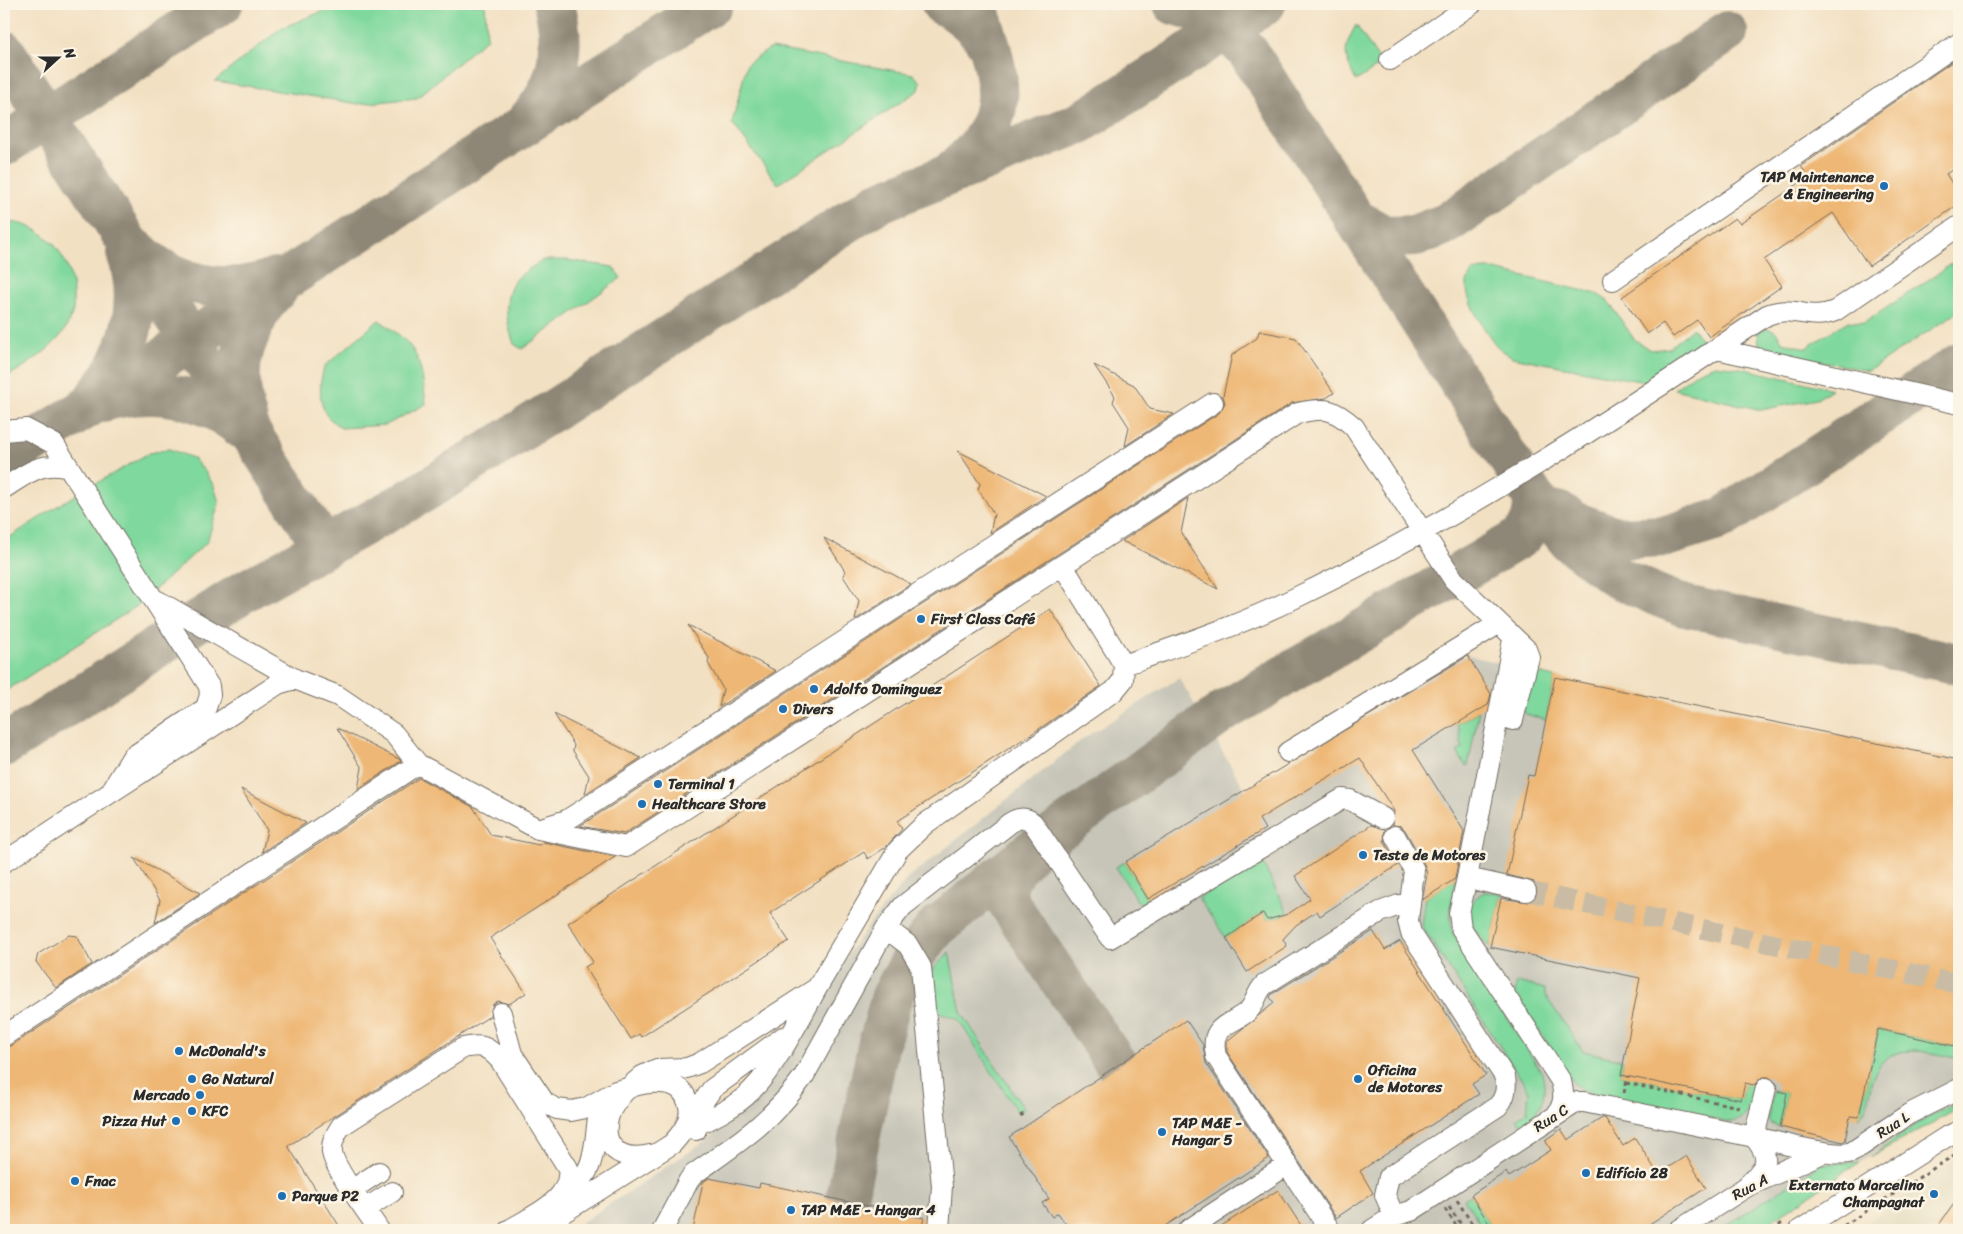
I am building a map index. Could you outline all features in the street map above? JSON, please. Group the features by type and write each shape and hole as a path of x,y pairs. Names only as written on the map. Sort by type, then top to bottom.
{"street":[{"path":"1390,60 1472,4"},
{"path":"1613,280 1959,43"},
{"path":"1124,665 1226,629 1297,598 1487,495 1717,349 1767,315 1778,311 1790,310 1822,317 1835,311 1959,226"},
{"path":"1717,349 1959,404"},
{"path":"538,829 567,820 1213,404"},
{"path":"155,599 295,679 338,696 394,734 418,764 538,829 626,847 1298,413 1320,408 1337,412 1354,427 1454,580 1514,640 1526,649 1529,657 1506,718 1459,913 1462,928 1569,1094 1584,1102"},
{"path":"4,431 26,429 54,444 209,686 210,695 206,708 132,757 109,794"},
{"path":"4,488 42,465 56,464 69,468"},
{"path":"553,1230 689,1141 692,1126 703,1102 712,1089 795,1029 898,850 925,824 1114,691 1123,680 1124,665 1063,566"},
{"path":"1288,752 1498,624"},
{"path":"4,862 278,684 295,679"},
{"path":"4,1036 418,764"},
{"path":"663,1230 694,1174 764,1123 788,1098 804,1076 886,928 904,906 1010,823 1025,818 1033,824 1106,936 1110,938 1342,799 1350,800 1382,818"},
{"path":"1394,1216 1385,1195 1389,1177 1498,1106 1504,1097 1507,1085 1505,1077 1411,933 1408,922 1414,870 1395,836"},
{"path":"1468,878 1526,891"},
{"path":"1330,1230 1216,1056 1215,1035 1220,1028 1248,1011 1258,991 1264,985 1380,912 1399,905 1410,906"},
{"path":"886,928 908,945 921,967 942,1186 939,1230"},
{"path":"509,1230 574,1189 587,1173 595,1150 599,1113 604,1103 642,1076 657,1069 687,1068 700,1063 817,988"},
{"path":"501,1013 505,1036 512,1054"},
{"path":"365,1212 325,1167 320,1152 322,1135 330,1121 462,1037 477,1033 494,1037 512,1054 545,1103 557,1109 571,1111 586,1108 622,1090 654,1083 675,1086 684,1093 688,1101 692,1126"},
{"path":"365,1212 332,1152 334,1139 341,1126 463,1048 475,1046 488,1048 500,1060 566,1161 569,1176 568,1182 556,1200"},
{"path":"1558,1114 1563,1104 1564,1094 1561,1081"},
{"path":"1746,1187 1763,1168 1766,1158 1765,1151 1754,1137 1766,1088"},
{"name":"Rua L","path":"1825,1152 1844,1154 1852,1152 1914,1111 1959,1089"},
{"path":"622,1090 606,1121 606,1134 612,1146 621,1154 638,1158 656,1154"},
{"name":"Rua C","path":"1372,1230 1394,1216 1451,1196 1558,1114 1572,1105 1584,1102 1825,1152"},
{"path":"534,1230 672,1144 692,1126"},
{"path":"1800,1230 1923,1151 1959,1131"},
{"name":"Rua A","path":"1679,1230 1746,1187 1825,1152"},
{"path":"1188,1230 1287,1165"},
{"path":"365,1212 388,1186 365,1212"}],"path":[{"path":"1626,1083 1760,1112"},
{"path":"1020,1116 1026,1113"},
{"path":"1837,1230 1959,1152"},
{"path":"1451,1196 1444,1207 1459,1230"},
{"path":"1451,1196 1464,1230"},
{"path":"1451,1196 1476,1230"}],"shaded area":[{"path":"1467,655 1555,677 1959,760 1959,1102 1915,1125 1758,1230 570,1230 704,1142 753,1105 783,1065 853,946 907,879 1083,739 1179,678 1245,790"},
{"name":"Externato Marcelino Champagnat","path":"1959,1157 1959,1230 1857,1230"}],"green space":[{"path":"341,4 485,4 487,38 417,98 359,104 215,81 281,28"},
{"path":"1356,25 1382,64 1356,81 1346,53 1348,41"},
{"path":"771,48 913,74 921,82 919,90 778,184 732,123 747,64"},
{"path":"4,222 19,223 32,228 44,235 54,245 62,257 72,283 73,312 68,325 53,344 34,360 4,379"},
{"path":"1959,259 1959,311 1868,371 1766,349 1759,345 1758,332 1765,328 1776,332 1782,342 1806,348 1848,321 1864,323"},
{"path":"543,260 567,260 613,267 621,278 522,349 514,344 509,329 508,297 514,282 527,270"},
{"path":"1491,269 1597,294 1608,301 1634,339 1650,350 1669,348 1693,328 1703,343 1644,382 1512,357 1498,347 1491,339 1468,297 1467,286 1469,277 1475,271"},
{"path":"379,320 402,338 415,354 422,374 426,404 386,425 341,428 328,417 322,406 320,392 325,366"},
{"path":"1715,365 1741,368 1832,389 1817,399 1761,410 1674,389 1699,371"},
{"path":"169,449 193,458 214,486 219,503 207,542 137,606 4,692 4,541 62,503 149,453"},
{"path":"1530,671 1555,677 1546,720 1526,714 1521,706"},
{"path":"1479,711 1468,765 1466,766 1457,752 1463,748 1457,724"},
{"path":"1261,860 1288,914 1267,920 1263,913 1226,938 1198,898"},
{"path":"1125,862 1148,899 1139,904 1116,867"},
{"path":"1456,878 1450,916 1452,931 1542,1073 1544,1089 1541,1103 1534,1115 1521,1125 1517,1118 1527,1112 1529,1091 1421,925 1425,898"},
{"path":"1484,892 1502,893 1490,947 1477,934 1469,920 1470,905"},
{"path":"949,952 961,1012 1024,1109 1018,1113 958,1019 936,1011 931,972"},
{"path":"1517,982 1545,989 1545,995 1583,1051 1623,1060 1621,1075 1741,1100 1745,1083 1755,1085 1753,1098 1747,1113 1738,1120 1731,1122 1593,1095 1574,1084 1515,993"},
{"path":"1878,1029 1959,1047 1959,1059 1918,1051 1893,1055 1883,1061 1875,1072 1868,1100 1859,1117"},
{"path":"1773,1090 1787,1093 1780,1127 1771,1124 1768,1119"},
{"path":"1954,1104 1956,1110 1870,1157 1915,1125"},
{"path":"1860,1162 1758,1230 1719,1230 1821,1164"},
{"path":"1471,1195 1491,1227 1487,1230 1484,1230 1464,1199"}],"building":[{"path":"1959,57 1959,165 1946,174 1959,194 1959,204 1869,266 1833,213 1764,260 1782,286 1709,337 1697,320 1673,337 1663,323 1647,334 1622,297 1735,218 1740,224 1808,177 1801,166"},
{"path":"1259,331 1296,338 1334,393 1326,398 1292,403 624,834 580,826 1219,413 1225,403 1223,396 1232,355 1257,338"},
{"path":"1094,365 1134,385 1150,409 1174,414 1125,446 1129,427 1113,402 1115,396"},
{"path":"958,451 1046,496 990,533 994,514 978,489 980,484"},
{"path":"1188,498 1181,533 1218,589 1122,541"},
{"path":"824,538 911,584 855,620 859,601 843,576 845,571"},
{"path":"1050,609 1101,686 1039,729 897,821 902,829 886,847 868,859 864,852 770,913 789,941 641,1037 639,1034 631,1039 585,967 593,962 568,923"},
{"path":"688,625 776,671 719,707 723,689 708,663 709,658"},
{"path":"1468,656 1491,694 1488,705 1413,750 1464,831 1455,879 1422,900 1427,874 1424,864 1405,830 1401,826 1393,825 1394,811 1360,758 1259,819 1265,829 1148,899 1125,862"},
{"path":"1555,677 1959,760 1959,1047 1878,1029 1859,1117 1850,1116 1845,1141 1843,1142 1780,1127 1787,1093 1778,1091 1777,1084 1769,1077 1762,1077 1754,1085 1745,1083 1741,1100 1621,1075 1640,978 1490,947 1501,898 1529,902 1537,894 1534,882 1507,875 1528,775 1534,776"},
{"path":"554,714 641,758 585,794 589,776 573,751 574,745"},
{"path":"337,728 401,761 358,789 362,768"},
{"name":"Terminal 1","path":"419,778 473,807 491,835 539,845 543,842 615,857 490,938 526,993 509,1004 498,1001 493,1004 490,1016 288,1146 342,1230 4,1230 4,1048 11,1046"},
{"path":"241,789 306,823 262,852 267,830"},
{"path":"1371,825 1385,829 1384,841 1398,865 1320,916 1317,911 1296,925 1283,939 1287,946 1247,972 1226,938 1263,913 1267,920 1288,914 1310,899 1295,876"},
{"path":"134,858 200,893 155,923 160,900"},
{"name":"Oficina de Motores","path":"1373,931 1385,950 1400,941 1486,1075 1472,1084 1479,1094 1360,1171 1373,1193 1336,1218 1227,1052 1227,1041 1274,1003 1270,997 1272,994"},
{"path":"69,935 77,936 92,964 56,988 36,962 38,954"},
{"name":"TAP M&E - Hangar 5","path":"1186,1020 1203,1045 1206,1063 1269,1158 1159,1230 1070,1230 1058,1213 1052,1217 1042,1203 1049,1199 1009,1137"},
{"name":"Edifício 28","path":"1602,1118 1605,1118 1623,1146 1635,1138 1658,1174 1686,1156 1706,1188 1640,1230 1493,1230 1471,1195 1506,1172 1509,1177 1551,1150 1545,1140 1561,1129 1568,1140"},
{"name":"TAP M&E - Hangar 4","path":"709,1178 759,1188 760,1183 924,1218 921,1230 693,1230 703,1182"},
{"path":"1278,1190 1304,1230 1215,1230"},
{"path":"1959,1197 1959,1230 1935,1230"}],"taxiway":[{"path":"4,145 222,4"},
{"path":"529,119 547,93 557,65 559,35 554,4"},
{"path":"4,461 712,4"},
{"path":"942,4 968,21 979,31 988,44"},
{"path":"955,169 975,150 988,131 995,112 996,72 976,4"},
{"path":"1174,4 1197,11 1215,21 1248,52 1534,498 1569,541 1616,577 1685,606 1959,664"},
{"path":"4,746 243,592 418,495 491,450 877,203 1080,123 1265,4"},
{"path":"1353,218 1386,237 1414,236 1446,224 1727,32"},
{"path":"4,51 324,547"},
{"path":"137,250 167,272 184,280 202,285 239,287 258,284 275,278"},
{"path":"96,396 118,364 131,328 135,291 127,253"},
{"path":"247,421 240,389 243,350 258,315 277,290"},
{"path":"1558,512 1574,522 1619,538 1666,536 1721,519 1959,364"},
{"path":"103,401 140,394 176,396 210,408 242,428"},
{"path":"846,1202 878,1047 892,996 915,954 936,928 1032,850 1226,710 1518,539 1523,535 1531,521 1534,498"},
{"path":"1027,856 1010,876 1007,888 1008,902 1117,1065"}],"tunnel":[{"path":"1526,891 1959,984"}],"place":[{"name":"TAP Maintenance & Engineering","path":"1884,186"},
{"name":"First Class Café","path":"921,619"},
{"name":"Adolfo Dominguez","path":"814,689"},
{"name":"Divers","path":"783,709"},
{"name":"Terminal 1","path":"658,784"},
{"name":"Healthcare Store","path":"642,804"},
{"name":"Teste de Motores","path":"1363,855"},
{"name":"McDonald's","path":"179,1051"},
{"name":"Go Natural","path":"192,1079"},
{"name":"Oficina de Motores","path":"1358,1079"},
{"name":"Mercado","path":"200,1095"},
{"name":"KFC","path":"192,1111"},
{"name":"Pizza Hut","path":"176,1121"},
{"name":"TAP M&E - Hangar 5","path":"1162,1132"},
{"name":"Edifício 28","path":"1586,1173"},
{"name":"Fnac","path":"75,1181"},
{"name":"Externato Marcelino Champagnat","path":"1934,1194"},
{"name":"Parque P2","path":"282,1196"},
{"name":"TAP M&E - Hangar 4","path":"791,1210"}]}
